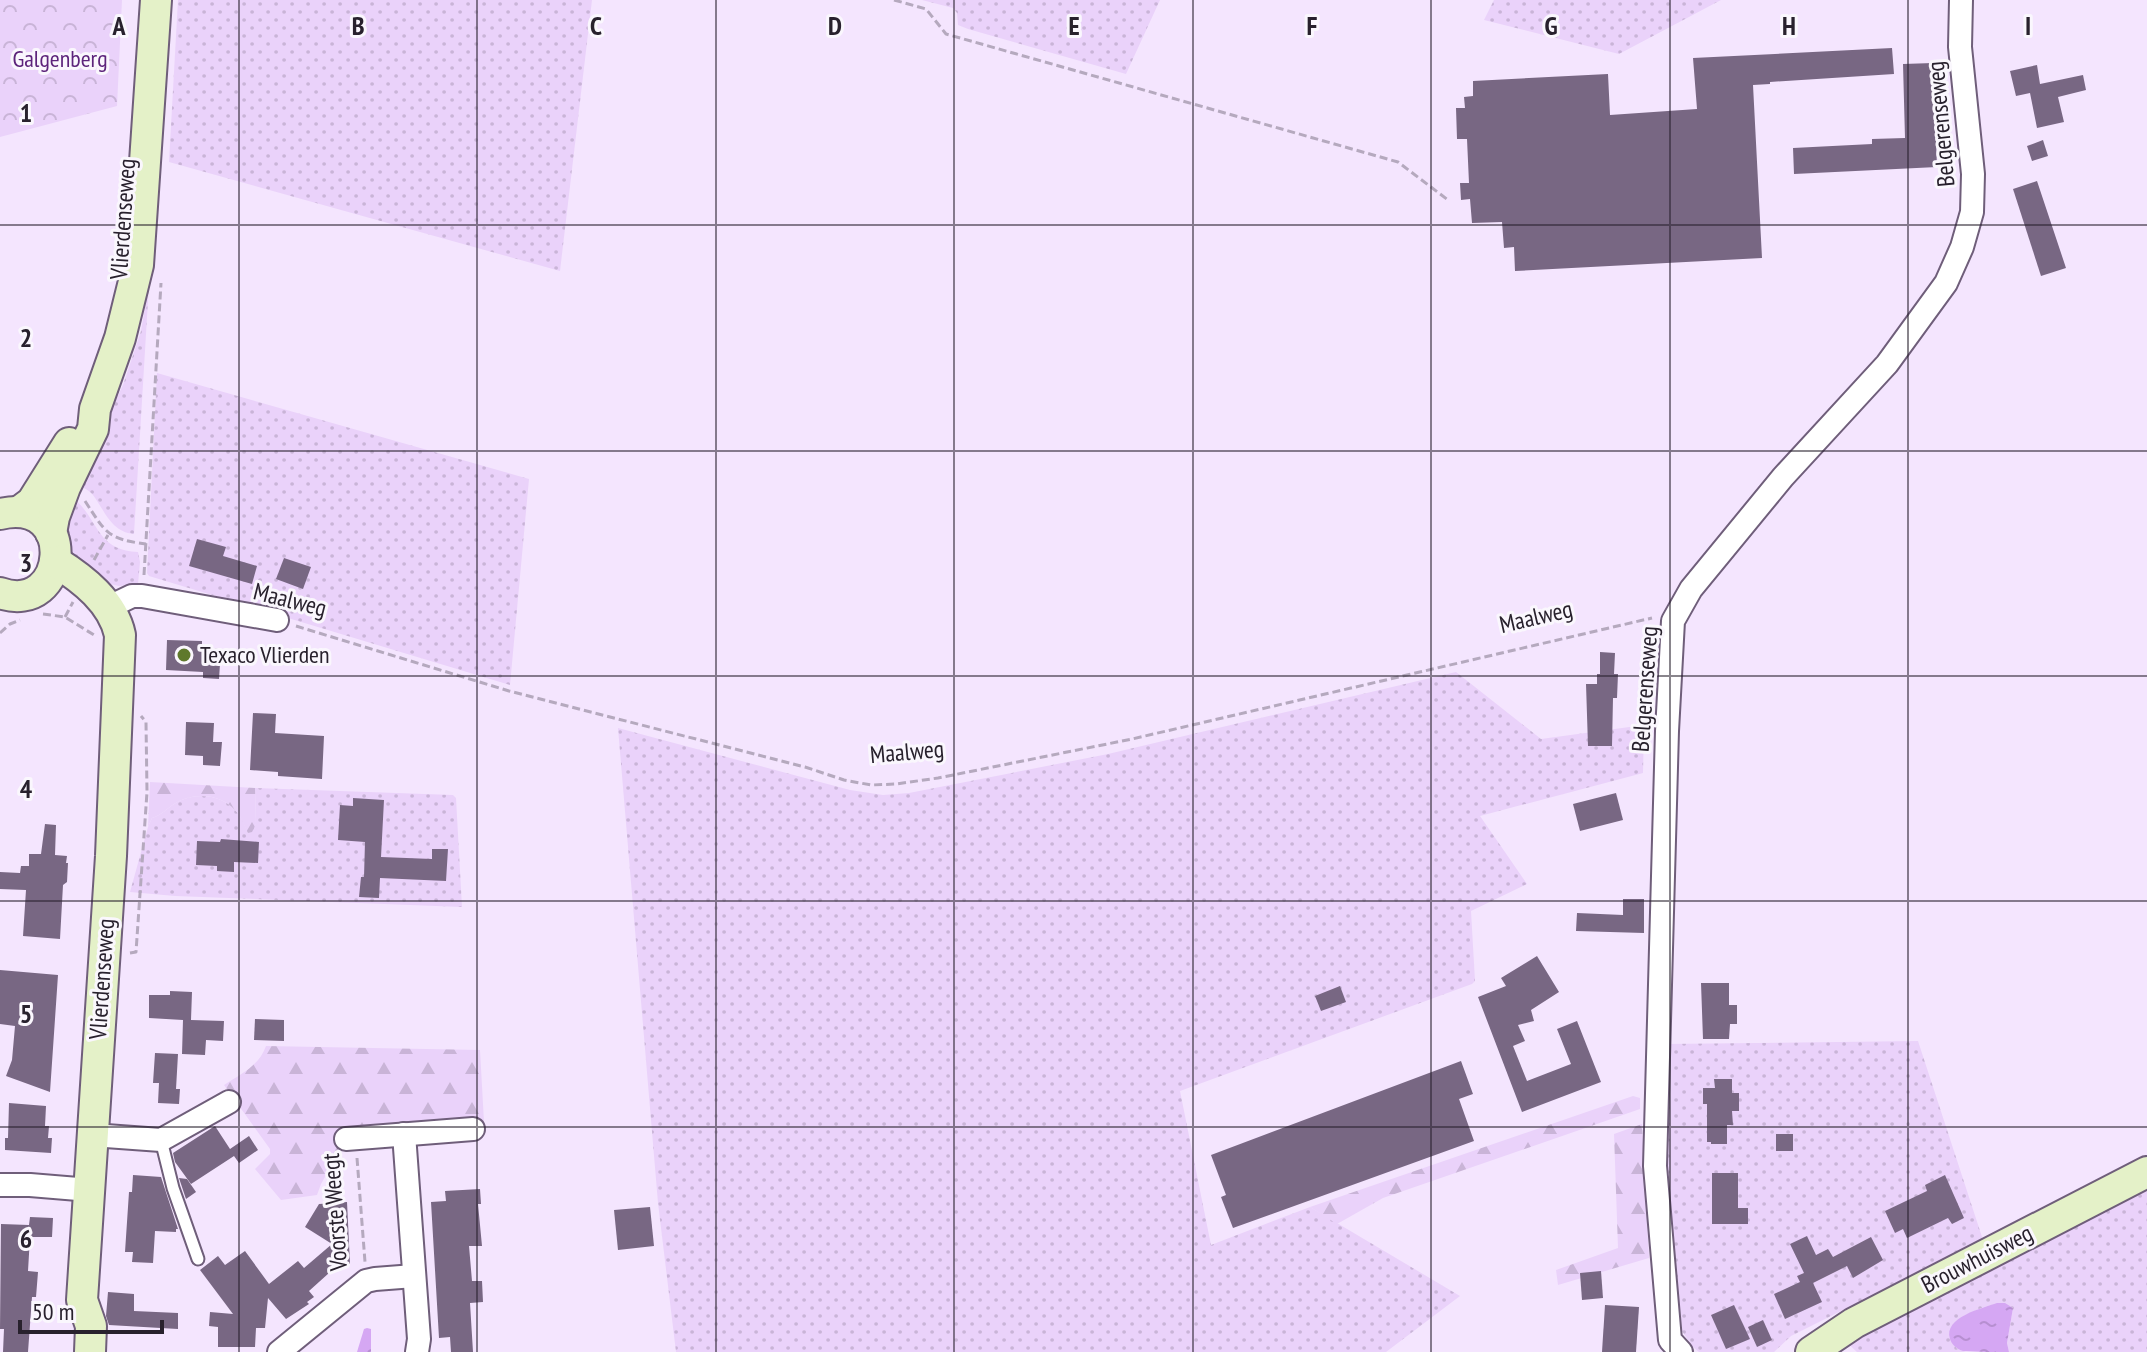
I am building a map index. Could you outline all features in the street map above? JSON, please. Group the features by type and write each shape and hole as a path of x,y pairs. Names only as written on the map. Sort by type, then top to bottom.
{"street":[{"name":"Vlierdenseweg","path":"90,1352 91,1326 82,1300 111,856 120,635 115,620 83,579 51,559 54,517 93,429 95,409 120,338 138,265 156,0"},
{"name":"Belgerenseweg","path":"1670,1348 1655,1166 1673,621 1691,589 1783,477 1887,364 1946,283 1962,247 1972,212 1973,174 1960,47 1961,0"},
{"name":"Vlierdenseweg","path":"10,513 32,502 82,423 95,409"},
{"path":"2,597 34,591 51,559 37,518 10,513"},
{"name":"Maalweg","path":"107,608 132,596 142,596 277,620"},
{"path":"92,1135 161,1140 229,1102"},
{"name":"Voorste Weegt","path":"351,1139 473,1129"},
{"path":"404,1134 419,1339 417,1352"},
{"name":"Brouwhuisweg","path":"1811,1352 1854,1323 2147,1172"},
{"path":"0,1185 90,1190"},
{"name":"Voorste Weegt","path":"279,1352 366,1281 414,1276"}],"lane":[{"path":"161,1140 173,1188 198,1259"}],"path":[{"path":"894,0 926,9 946,34 1398,162 1448,200"},
{"path":"109,534 117,539 146,544 142,596"},
{"name":"Maalweg","path":"277,620 509,691 871,785 938,778 1132,739 1649,617 1673,621"},
{"name":"Voorste Weegt","path":"351,1139 366,1281"}],"green space":[{"name":"Galgenberg","path":"0,0 122,0 117,106 0,137"},
{"path":"178,0 592,0 560,271 169,162"},
{"path":"922,0 1160,0 1126,74 968,29 958,25 957,13 953,8"},
{"path":"1494,0 1721,0 1619,54 1484,20"},
{"path":"149,284 134,534 114,525 91,493 76,484 123,385 141,331"},
{"path":"157,373 529,479 510,685 149,576"},
{"path":"69,495 87,512 105,539 123,550 138,552 138,584 119,586 92,580 67,550 62,512"},
{"path":"1456,672 1541,739 1644,725 1643,773 1480,816 1527,884 1471,911 1475,981 1472,984 1180,1091 1211,1245 1310,1207 1460,1296 1386,1352 676,1352 658,1203 618,728 850,790 883,795 909,793 1108,754"},
{"path":"150,782 255,788 256,824 248,833 229,804 214,797 197,796 174,804 152,818 148,827"},
{"path":"255,788 453,795 456,798 462,907 130,892 152,818 189,797 214,797 229,804 248,833 256,824"},
{"path":"1918,1041 1983,1240 1791,1336 1774,1352 1699,1352 1675,1321 1663,1176 1665,1044"},
{"path":"266,1046 480,1050 484,1122 341,1133 343,1145 317,1195 281,1200 255,1169 270,1154 270,1149 224,1085 254,1064"},
{"path":"1633,1096 1640,1098 1640,1109 1383,1198 1337,1224 1310,1207"},
{"path":"1642,1124 1649,1258 1558,1285 1556,1270 1618,1248 1614,1134"},
{"path":"2147,1184 2147,1352 2009,1352 2007,1343 2013,1308 2000,1304 1961,1317 1956,1348 1966,1352 1857,1352 1843,1339"}],"water":[{"path":"1997,1303 2013,1308 2007,1343 2009,1352 1963,1351 1955,1346 1950,1339 1952,1325 1974,1311"},
{"path":"364,1329 371,1329 371,1352 357,1352"}],"building":[{"path":"1892,48 1894,74 1753,85 1762,258 1515,271 1514,247 1504,248 1502,222 1472,223 1470,199 1461,200 1460,183 1469,183 1467,139 1457,139 1456,108 1465,108 1464,97 1473,96 1473,81 1608,74 1610,115 1697,109 1693,58"},
{"path":"1933,63 1937,167 1794,174 1793,148 1872,144 1872,139 1905,138 1903,64"},
{"path":"2037,65 2040,84 2083,75 2086,90 2058,97 2064,122 2037,128 2030,93 2016,96 2010,71"},
{"path":"2043,140 2048,156 2032,161 2027,146"},
{"path":"2037,181 2066,268 2041,276 2013,189"},
{"path":"197,539 226,547 223,556 257,566 252,584 189,566"},
{"path":"284,558 311,567 303,589 276,579"},
{"path":"167,640 202,641 202,648 221,649 219,679 203,678 203,672 166,670"},
{"path":"1600,652 1615,653 1614,674 1618,674 1617,698 1613,698 1612,746 1588,746 1586,684 1597,684"},
{"path":"253,713 276,714 275,733 324,736 322,779 278,776 278,772 250,770"},
{"path":"186,722 214,723 213,742 222,742 220,766 203,765 203,756 185,755"},
{"path":"1616,793 1623,820 1580,831 1573,804"},
{"path":"353,798 384,800 381,857 432,859 432,849 448,849 446,881 380,878 379,898 359,897 361,877 364,877 365,842 338,840 340,805 353,806"},
{"path":"45,824 56,825 55,855 67,856 68,863 67,882 63,885 60,939 23,936 26,890 0,889 0,872 20,873 21,866 29,866 29,854 41,854"},
{"path":"221,839 259,842 258,863 234,862 234,872 217,871 217,866 196,865 197,841 220,842"},
{"path":"1623,899 1644,899 1644,933 1576,931 1577,913 1623,915"},
{"path":"1537,956 1559,992 1531,1010 1534,1021 1518,1025 1525,1041 1513,1046 1527,1081 1571,1064 1557,1029 1577,1021 1601,1082 1522,1112 1478,997 1506,986 1501,978"},
{"path":"0,970 58,975 50,1092 6,1076 12,1060 15,1026 0,1024"},
{"path":"1701,983 1729,983 1729,1005 1737,1005 1737,1024 1730,1024 1729,1039 1703,1039"},
{"path":"1340,986 1346,1002 1321,1011 1315,996"},
{"path":"170,991 192,992 191,1020 224,1021 223,1041 206,1040 205,1055 182,1054 183,1020 149,1018 149,995 170,995"},
{"path":"255,1019 284,1020 284,1041 254,1040"},
{"path":"155,1053 178,1054 176,1089 180,1089 179,1104 158,1103 159,1083 153,1083"},
{"path":"1461,1061 1473,1094 1459,1099 1474,1141 1233,1228 1221,1197 1226,1195 1211,1155"},
{"path":"1714,1079 1732,1079 1732,1093 1739,1093 1739,1111 1732,1111 1733,1125 1727,1125 1727,1144 1707,1142 1707,1104 1703,1104 1703,1088 1715,1088"},
{"path":"9,1103 46,1106 45,1126 49,1126 48,1138 52,1138 51,1153 5,1150"},
{"path":"215,1126 230,1149 249,1136 258,1150 239,1163 234,1156 191,1184 175,1162 173,1153"},
{"path":"1776,1134 1793,1134 1793,1151 1776,1151"},
{"path":"1712,1173 1738,1173 1738,1208 1748,1208 1748,1224 1712,1224"},
{"path":"133,1175 161,1177 178,1229 176,1232 155,1231 153,1263 132,1262 133,1252 125,1252"},
{"path":"1945,1175 1964,1218 1952,1224 1948,1218 1907,1238 1903,1229 1895,1233 1885,1211 1927,1191 1925,1185"},
{"path":"179,1178 187,1179 196,1192 186,1199"},
{"path":"480,1189 481,1204 478,1204 482,1246 469,1246 472,1281 482,1281 483,1302 470,1303 473,1352 451,1352 450,1337 439,1338 431,1202 446,1201 445,1191"},
{"path":"347,1202 350,1264 339,1264 309,1291 314,1297 307,1302 309,1304 286,1319 268,1298 265,1328 256,1328 255,1347 218,1347 218,1327 209,1326 210,1312 233,1314 200,1270 218,1256 225,1265 245,1251 269,1284 298,1261 304,1268 332,1244 305,1227 319,1204"},
{"path":"650,1207 654,1246 618,1250 614,1210"},
{"path":"30,1217 53,1218 52,1237 30,1237 28,1271 38,1272 36,1297 32,1297 28,1352 3,1352 4,1329 0,1329 1,1224 29,1225"},
{"path":"1807,1236 1816,1255 1828,1249 1833,1257 1871,1237 1883,1260 1853,1278 1847,1266 1813,1283 1822,1302 1785,1319 1774,1294 1800,1282 1797,1276 1804,1273 1790,1244"},
{"path":"1601,1271 1603,1298 1582,1300 1580,1273"},
{"path":"108,1292 134,1294 134,1311 178,1313 178,1329 109,1325 106,1316"},
{"path":"1605,1305 1639,1307 1636,1352 1602,1352"},
{"path":"1734,1305 1750,1339 1726,1349 1711,1315"},
{"path":"1763,1320 1772,1340 1757,1347 1748,1327"}],"place":[{"name":"Texaco Vlierden","path":"184,655"}]}
